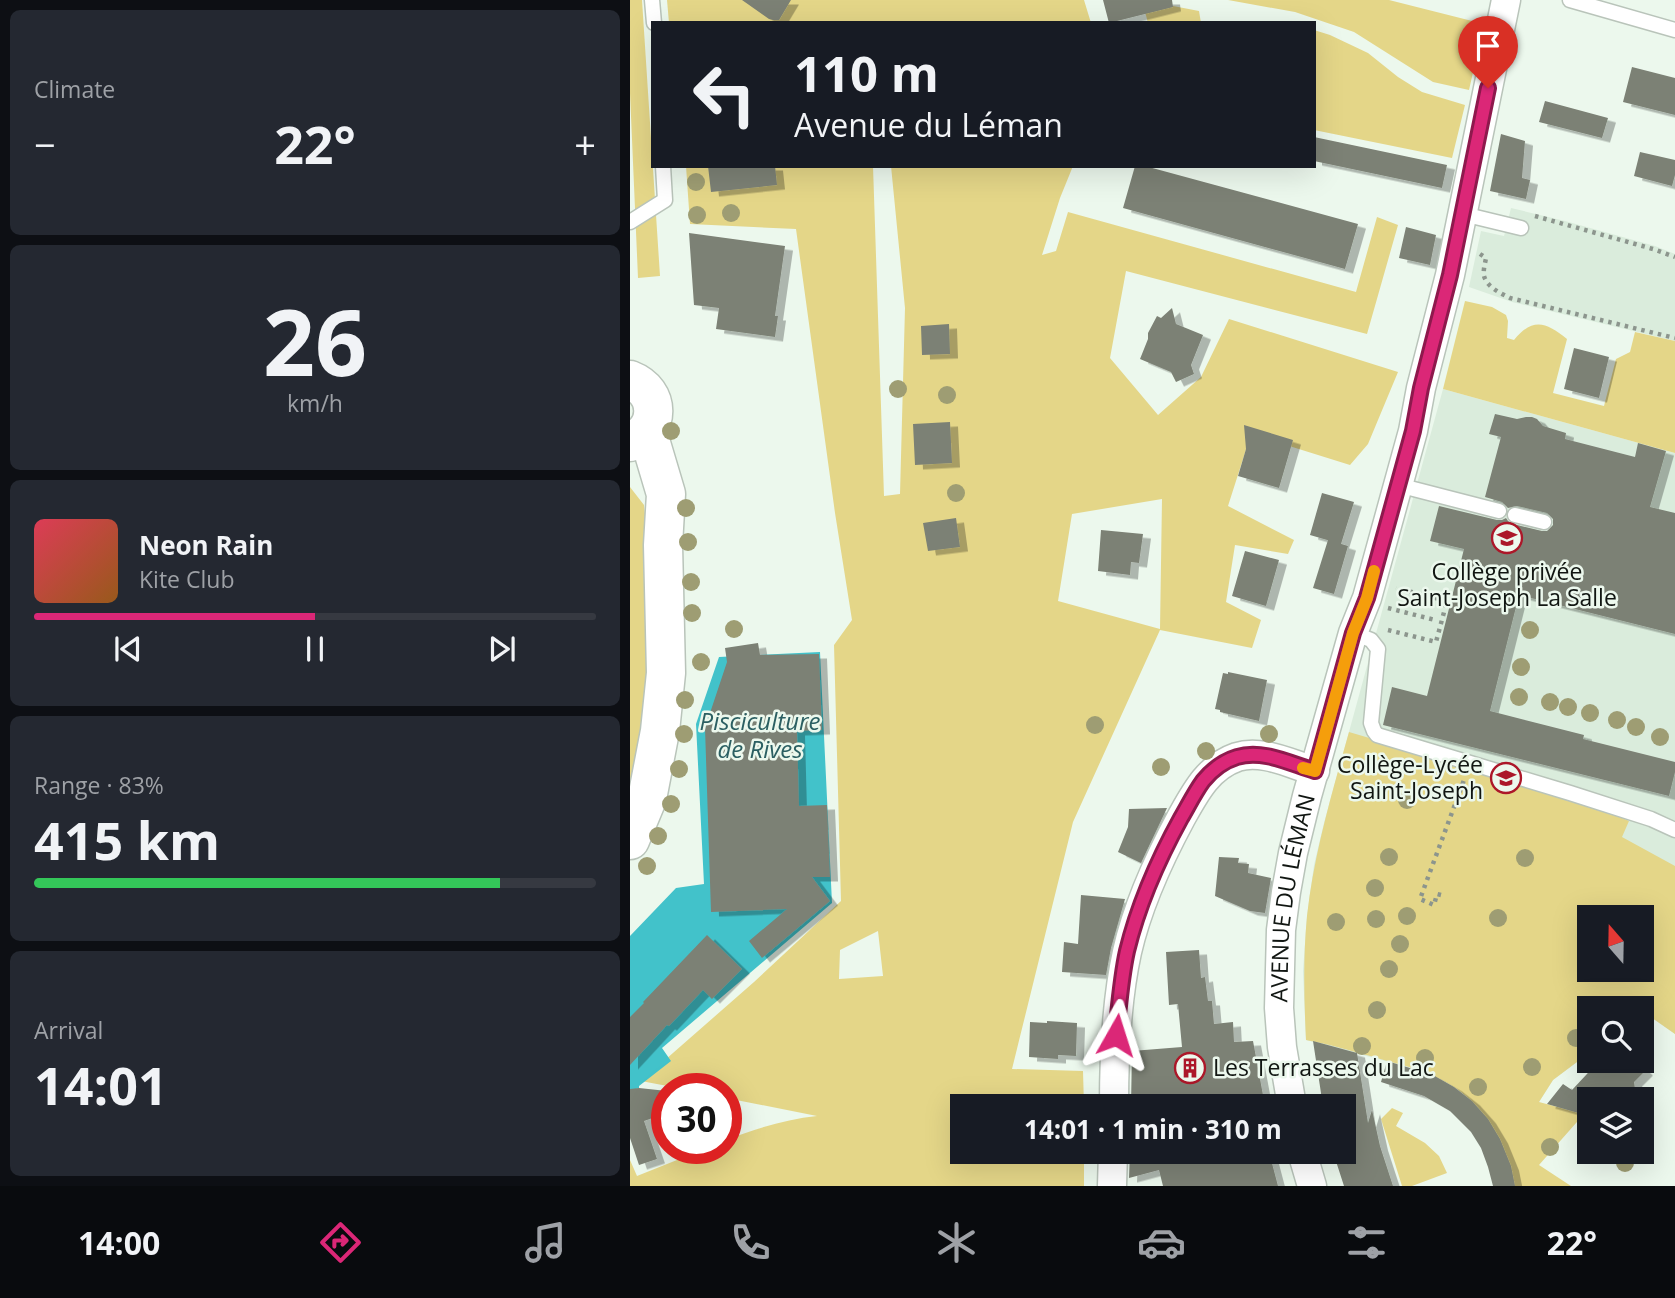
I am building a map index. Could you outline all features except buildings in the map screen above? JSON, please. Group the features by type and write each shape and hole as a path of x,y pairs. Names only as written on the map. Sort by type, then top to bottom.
{"street":[{"name":"AVENUE DU LÉMAN","path":"1290,1094 1279,1008 1280,930 1293,853 1353,633 1365,602 1413,431 1456,248 1506,0"},
{"path":"630,380 643,388 652,400 653,416 636,445 644,485 663,545 667,651 665,694 647,799 630,840"},
{"path":"1114,1094 1114,1056 1120,993 1128,950 1146,892 1170,838 1192,798 1213,770 1239,756 1267,756 1315,771"},
{"path":"1112,1186 1113,1164"},
{"path":"1306,1164 1312,1186"}],"lane":[{"path":"652,0 654,21"},
{"path":"1570,0 1675,30"},
{"path":"630,222 665,200 663,168"},
{"path":"1463,214 1522,221"},
{"path":"1398,485 1499,511"},
{"path":"1515,515 1544,523"},
{"path":"1353,633 1371,640 1378,649 1371,723 1374,732 1381,737 1626,811 1675,830"}],"path":[{"path":"1522,221 1564,223 1675,257"},
{"path":"1456,248 1484,256 1484,274 1487,281 1494,289 1510,298 1675,338"},
{"path":"1393,631 1436,642 1443,622 1447,601 1404,590"},
{"path":"1365,602 1435,620"},
{"path":"1441,895 1437,894 1434,905 1420,899 1470,762"}],"shaded area":[{"path":"630,0 642,0 660,276 638,278 630,93"},
{"path":"667,0 1084,0 1090,21 669,21"},
{"path":"1142,0 1199,11 1201,21 1147,21"},
{"path":"1228,0 1389,0 1484,24 1469,90 1433,82 1354,32 1295,12"},
{"path":"1316,31 1368,53 1422,92 1465,105 1452,158 1316,130"},
{"path":"686,168 873,168 884,496 900,494 905,308 891,168 1072,168 1042,255 1056,251 1068,212 1356,292 1377,217 1398,225 1367,334 1126,271 1110,358 1158,415 1201,377 1229,319 1398,372 1368,444 1350,465 1251,434 1228,506 1294,540 1288,554 1235,545 1226,602 1261,620 1252,648 1160,630 1073,822 1012,1069 1083,1071 1084,1094 950,1094 950,1164 1084,1164 1084,1186 630,1186 630,1160 637,1176 667,1164 742,1164 742,1134 782,1122 817,1116 742,1101 742,1073 651,1073 651,1083 641,1081 841,901 834,645 852,620 796,229 690,224","holes":["1162,499 1160,629 1058,601 1072,514","878,931 883,976 839,979 840,950"]},
{"path":"1511,208 1655,246 1675,254 1675,341 1512,302 1469,287 1481,231 1504,236"},
{"path":"1465,301 1492,307 1506,315 1507,338 1514,340 1527,328 1540,324 1567,339 1553,393 1604,406 1616,359 1630,352 1635,332 1675,341 1675,453 1443,389"},
{"name":"Collège-Lycée Saint-Joseph","path":"1443,389 1675,453 1675,1034 1654,1019 1654,996 1577,996 1577,1062 1553,1080 1539,1102 1306,1040 1303,971 1314,865"},
{"path":"630,487 644,505 650,556 649,713 630,786"},
{"path":"1349,732 1597,807 1629,821 1622,837 1675,866 1675,1034 1654,1019 1654,996 1577,996 1577,1062 1553,1080 1539,1102 1577,1112 1577,1122 1539,1165 1571,1186 1514,1186 1497,1134 1476,1106 1448,1083 1410,1067 1306,1040 1304,978 1307,916 1330,800"},
{"path":"1392,1108 1403,1113 1396,1126 1425,1143 1439,1156 1447,1173 1412,1186 1402,1186 1381,1119"}],"water":[{"name":"Pisciculture de Rives","path":"820,652 832,903 662,1048 671,1061 656,1073 651,1073 651,1077 639,1088 630,1091 630,936 676,888 704,884 696,724 719,657"}],"slow traffic":[{"path":"1303,768 1315,771 1353,633 1374,571"}],"place":[{"name":"Collège privée Saint-Joseph La Salle","path":"1507,538"},
{"name":"Collège-Lycée Saint-Joseph","path":"1506,778"},
{"name":"Les Terrasses du Lac","path":"1190,1068"}],"route":[{"path":"1116,1035 1128,950 1146,892 1170,838 1203,781 1213,770 1226,762 1252,754 1315,771 1413,431 1421,388 1450,275 1488,88"}]}
